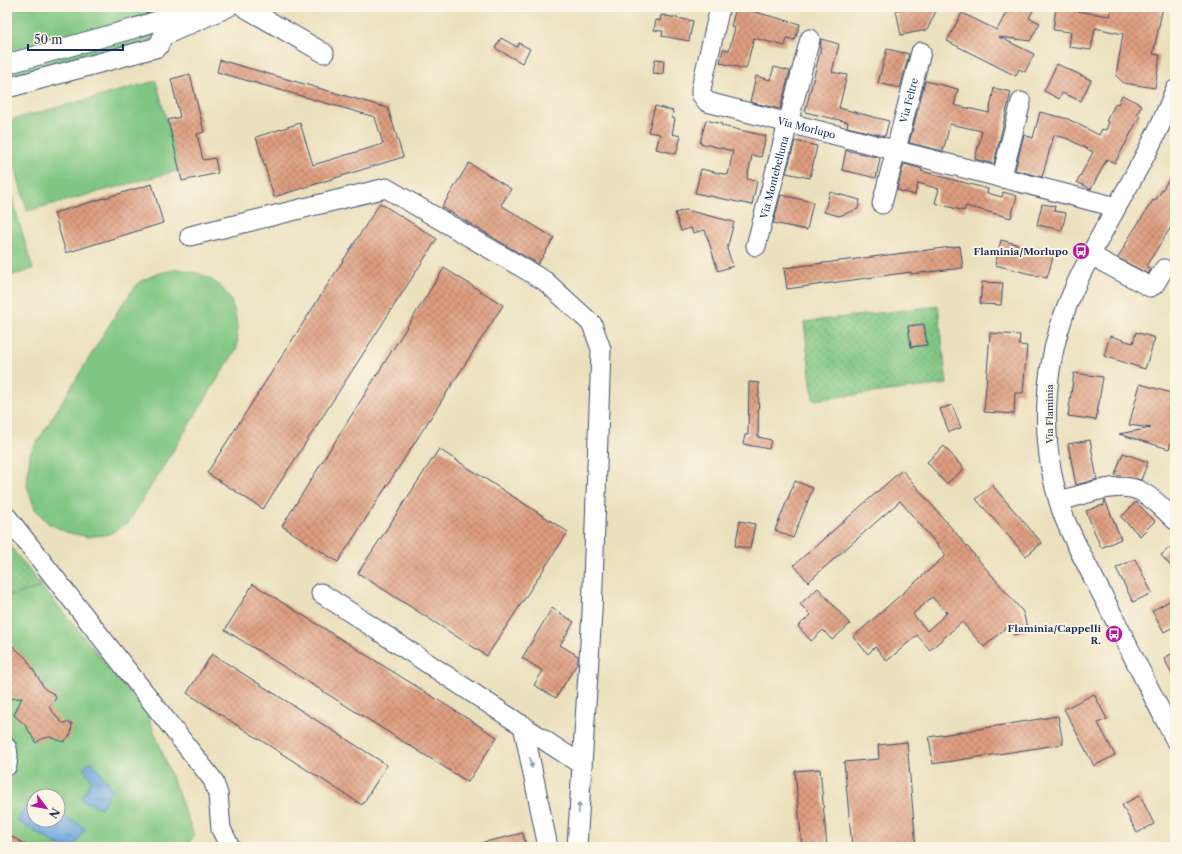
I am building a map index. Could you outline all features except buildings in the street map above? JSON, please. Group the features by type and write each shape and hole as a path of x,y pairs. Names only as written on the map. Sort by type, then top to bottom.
{"street":[{"path":"7,64 135,28 184,12 193,7"},
{"path":"7,88 158,47 163,36 228,7"},
{"path":"244,7 324,53"},
{"name":"Via Morlupo","path":"720,7 701,89 703,99 712,104 1002,176 1116,207"},
{"name":"Via Montebelluna","path":"756,246 810,39"},
{"name":"Via Feltre","path":"882,204 921,52"},
{"name":"Via Flaminia","path":"1175,90 1171,114 1146,153 1074,287 1061,321 1053,352 1047,388 1048,444 1051,466 1059,501 1076,542 1175,739"},
{"path":"1002,176 1022,102"},
{"path":"190,236 386,188 545,281 592,324 601,349 592,613 577,847"},
{"path":"1090,255 1150,287 1154,285 1164,268"},
{"path":"1059,501 1113,488 1127,487 1140,491 1148,496 1175,520"},
{"path":"7,516 213,780 218,794 221,829 230,847"},
{"path":"321,593 582,765"},
{"path":"523,725 548,847"},
{"path":"7,748 7,766"}],"green space":[{"path":"7,7 203,7 197,15 151,32 153,40 7,80"},
{"path":"156,81 180,170 27,211 7,136 7,121"},
{"path":"7,181 33,269 7,277"},
{"path":"178,269 199,274 213,281 228,296 237,325 237,348 128,523 109,534 88,537 66,532 48,523 35,509 27,486 30,454 121,306 139,282 157,274"},
{"path":"938,306 947,384 813,400 804,322","holes":["924,324 927,345 911,347 908,326"]},
{"path":"7,542 42,587 7,597"},
{"path":"42,587 147,713 194,835 186,847 7,847 7,597"}],"water":[{"path":"91,761 113,789 101,808 83,801 82,797 92,780 83,768"},
{"path":"26,806 26,826 17,821"},
{"path":"66,817 85,828 74,847 62,847 29,828 66,828"}],"place":[{"name":"Flaminia/Morlupo","path":"1081,251"},
{"name":"Flaminia/Cappelli R.","path":"1114,634"}]}
